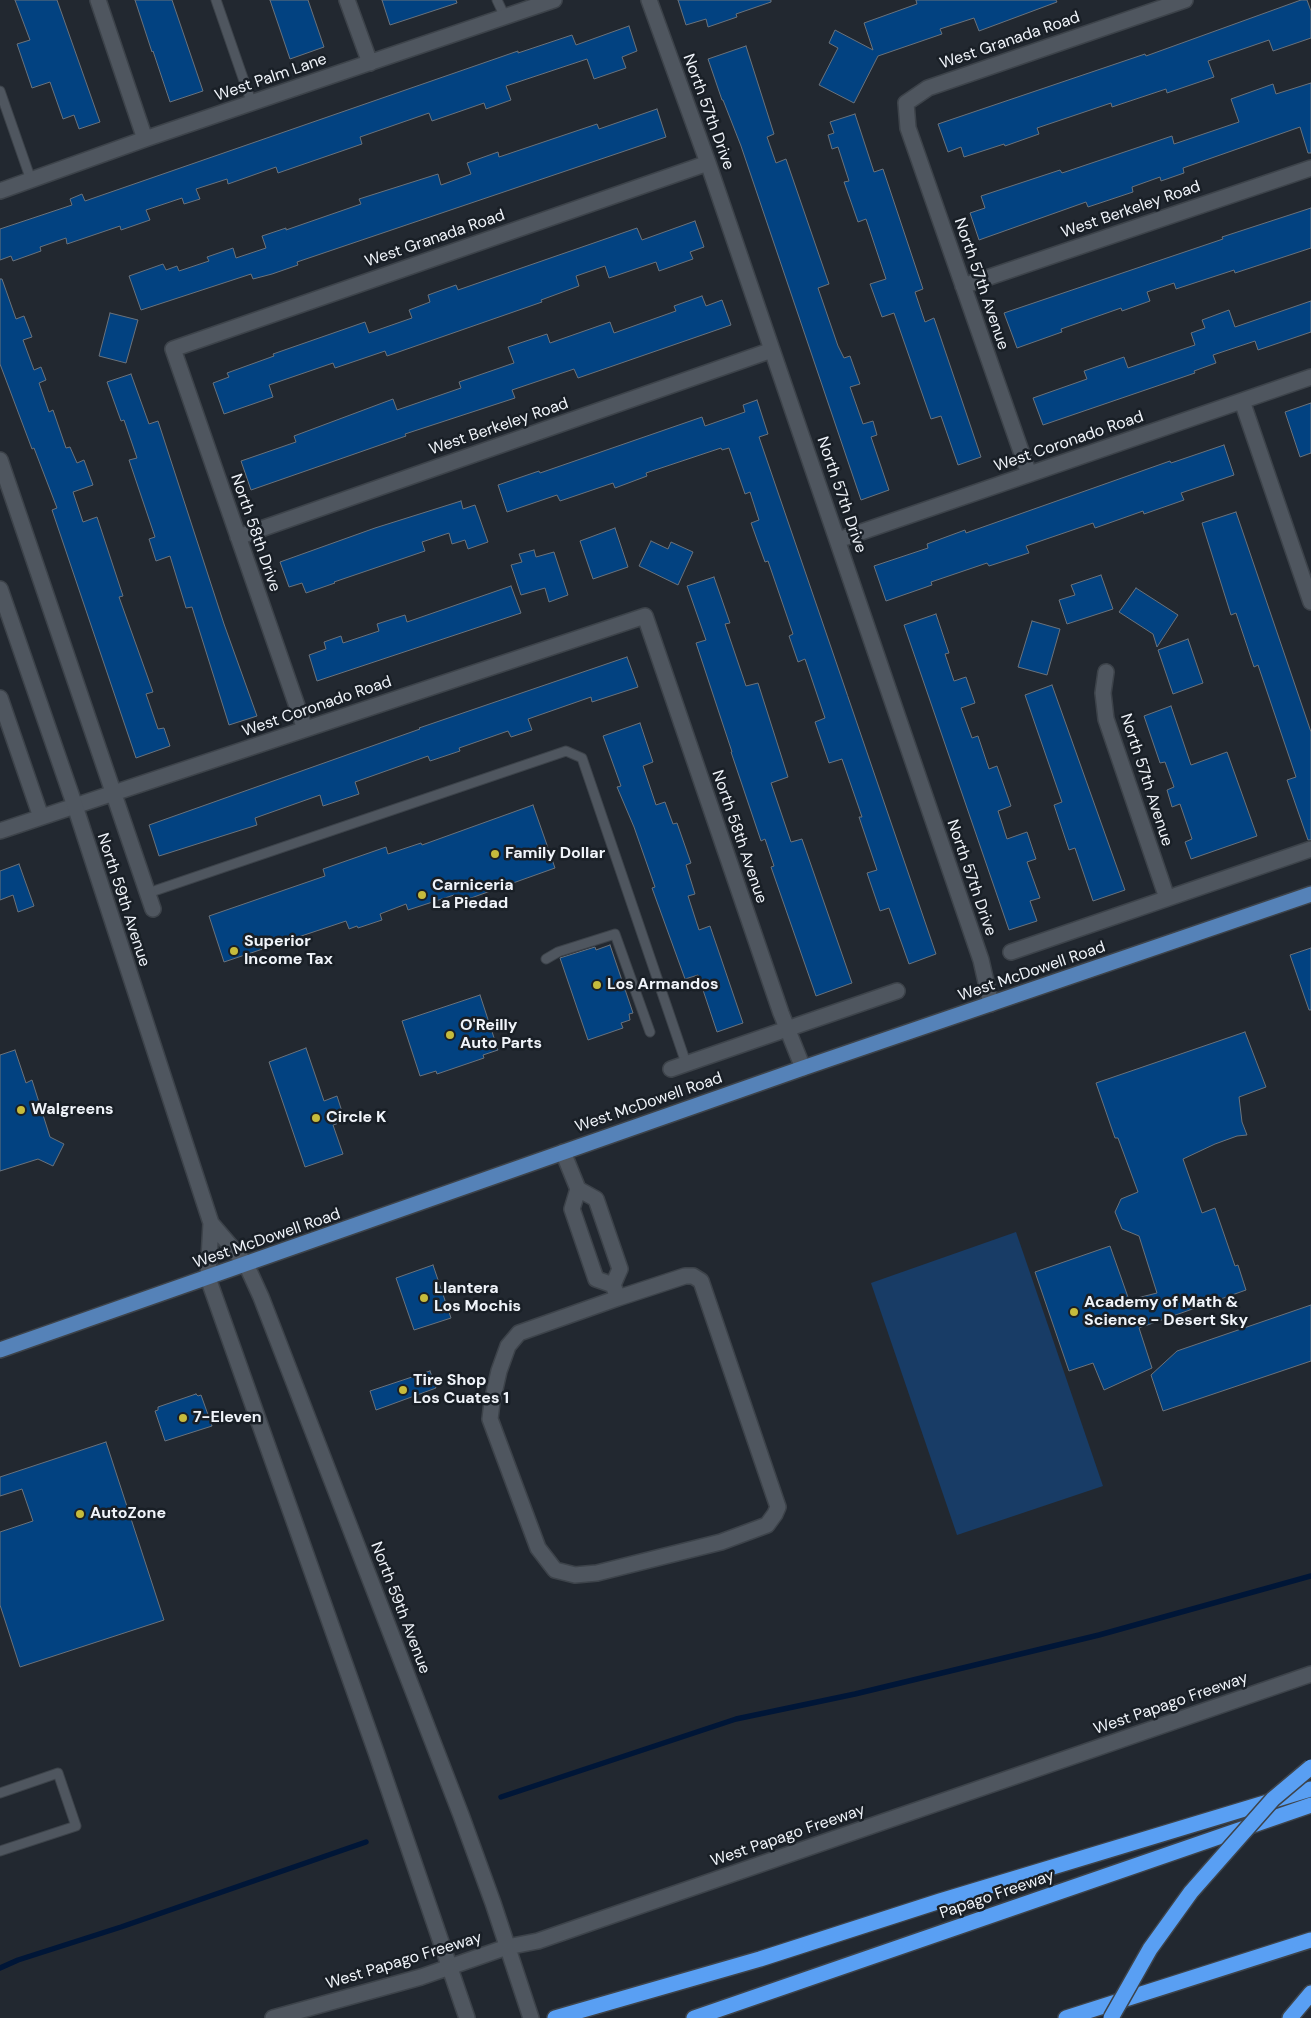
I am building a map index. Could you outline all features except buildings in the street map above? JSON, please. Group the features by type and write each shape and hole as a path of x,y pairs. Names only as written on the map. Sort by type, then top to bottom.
{"highway":[{"path":"1111,2018 1150,1949 1191,1892 1273,1799 1311,1767"},
{"path":"555,2018 760,1959 940,1901 1311,1789"},
{"name":"Papago Freeway","path":"694,2018 1311,1805"},
{"path":"1066,2018 1311,1940"},
{"path":"1290,2018 1311,1993"}],"main road":[{"name":"West McDowell Road","path":"0,1350 803,1068 1311,894"}],"street":[{"path":"98,0 146,139"},
{"path":"347,0 370,63"},
{"name":"West Palm Lane","path":"0,191 146,139 554,0"},
{"name":"North 57th Drive","path":"649,0 708,163 838,540 981,960 991,1004"},
{"name":"West Granada Road","path":"906,103 928,88 1185,0"},
{"name":"North 57th Avenue","path":"906,103 908,128 1029,474"},
{"name":"West Granada Road","path":"173,349 708,163"},
{"name":"West Berkeley Road","path":"963,286 1311,168"},
{"name":"North 58th Drive","path":"173,349 305,729"},
{"name":"West Berkeley Road","path":"238,537 772,350"},
{"name":"West Coronado Road","path":"838,540 1311,377"},
{"path":"1242,401 1311,602"},
{"name":"North 59th Avenue","path":"0,460 153,909"},
{"name":"North 59th Avenue","path":"0,589 75,806 211,1223 208,1278 376,1752 467,2018"},
{"name":"West Coronado Road","path":"0,831 645,616"},
{"name":"North 58th Avenue","path":"645,616 803,1068"},
{"name":"North 57th Avenue","path":"1106,672 1103,693 1106,719 1167,898"},
{"path":"0,698 41,817"},
{"name":"West McDowell Road","path":"1011,952 1311,849"},
{"name":"West McDowell Road","path":"671,1069 897,991"},
{"path":"563,1152 578,1188 596,1199 620,1269 615,1291"},
{"path":"578,1188 572,1209 596,1278 615,1291 685,1276 693,1276 701,1281 778,1507 767,1525 721,1542 597,1573 575,1574 555,1570 538,1548 490,1419 492,1402 499,1371 508,1346 518,1333 615,1291"},
{"name":"North 59th Avenue","path":"211,1223 246,1264 261,1297 452,1791 508,1947 531,2018"},
{"name":"West Papago Freeway","path":"273,2018 421,1977 508,1947 538,1941 1311,1674"}],"lane":[{"path":"216,0 252,104"},
{"path":"497,0 505,17"},
{"path":"0,91 31,180"},
{"path":"148,893 566,751 582,758 686,1063"},
{"path":"546,959 558,952 615,934 650,1032"},
{"path":"0,1793 58,1774 76,1826 0,1851"}],"shaded area":[{"path":"1016,1232 1103,1486 957,1535 871,1283"}],"waterway":[{"path":"501,1797 736,1719 855,1694 1099,1635 1311,1576"},
{"path":"0,1968 18,1960 121,1927 366,1842"}],"place":[{"name":"Family Dollar","path":"495,854"},
{"name":"Carniceria La Piedad","path":"422,895"},
{"name":"Superior Income Tax","path":"234,951"},
{"name":"Los Armandos","path":"597,985"},
{"name":"O'Reilly Auto Parts","path":"450,1035"},
{"name":"Walgreens","path":"21,1110"},
{"name":"Circle K","path":"316,1118"},
{"name":"Llantera Los Mochis","path":"424,1298"},
{"name":"Academy of Math & Science - Desert Sky","path":"1074,1312"},
{"name":"Tire Shop Los Cuates 1","path":"403,1390"},
{"name":"7-Eleven","path":"183,1418"},
{"name":"AutoZone","path":"80,1514"}]}
